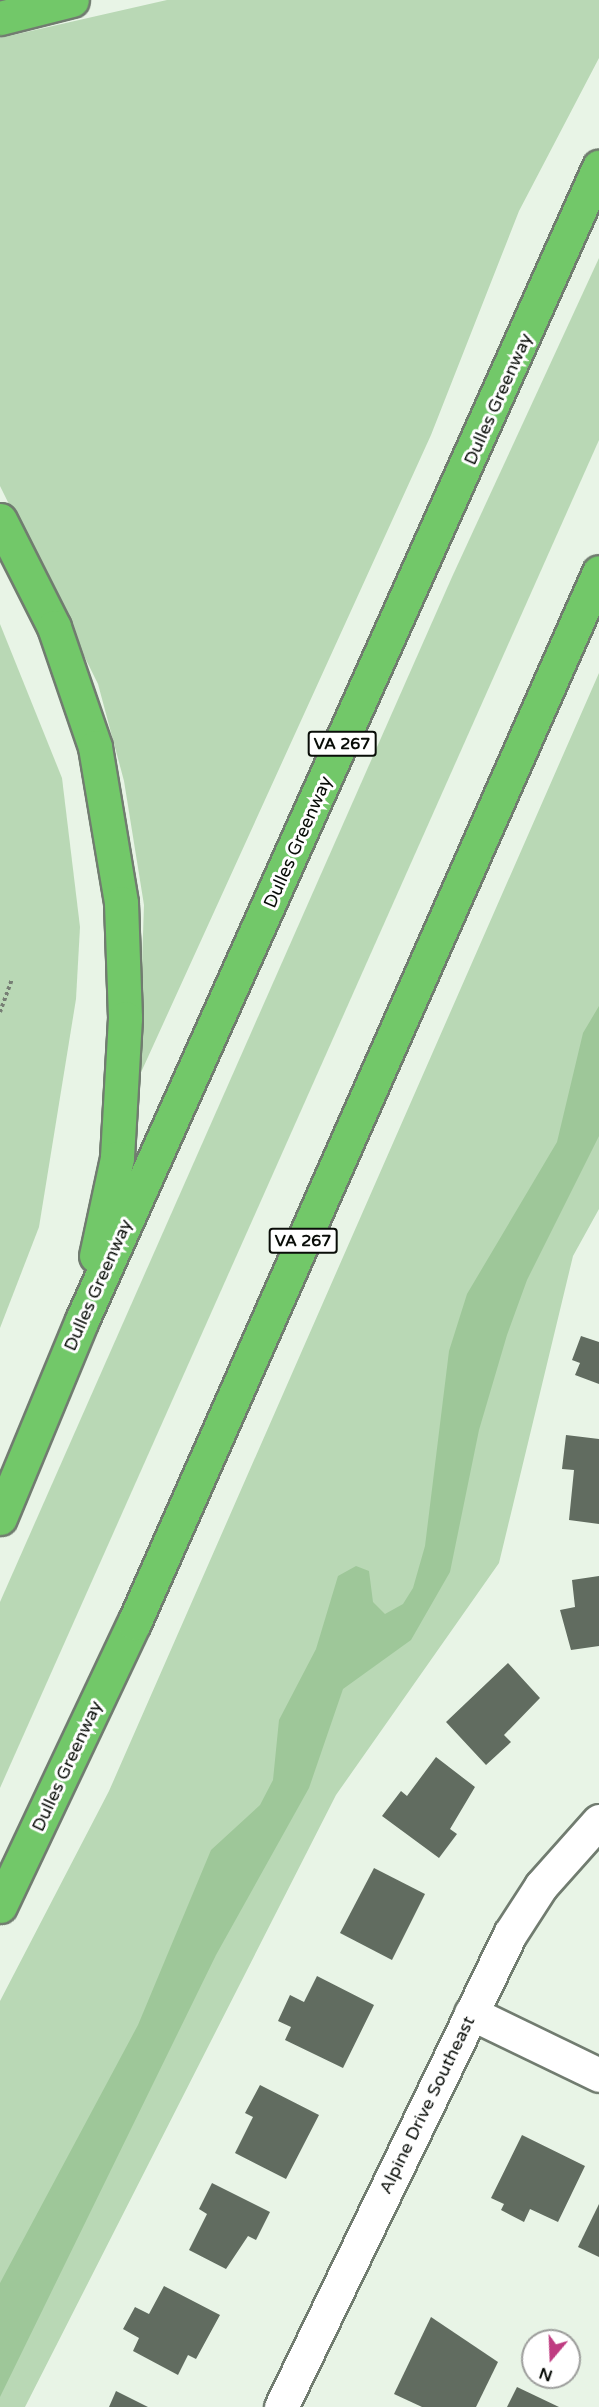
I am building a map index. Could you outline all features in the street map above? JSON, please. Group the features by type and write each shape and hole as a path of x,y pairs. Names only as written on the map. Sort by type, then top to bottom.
{"highway":[{"path":"0,18 72,0"},
{"name":"Dulles Greenway","path":"0,1518 82,1320 599,167"},
{"path":"0,520 54,627 95,747 121,903 125,1018 117,1158 82,1320"},
{"name":"Dulles Greenway","path":"0,1906 134,1623 599,572"}],"street":[{"name":"Alpine Drive Southeast","path":"281,2407 471,2013 540,1886 599,1821"},
{"path":"471,2013 599,2075"}],"path":[{"path":"0,1012 12,979"}],"green space":[{"path":"167,0 599,0 599,58 519,211 431,435 138,1079 144,905 124,781 98,684 0,486 0,38"},
{"path":"599,258 599,440 0,1788 0,1602 452,577"},
{"path":"0,624 62,778 80,927 76,999 39,1227 0,1328"},
{"path":"599,673 599,1209 573,1256 499,1563 336,1795 25,2407 0,2407 0,2001 109,1791"},
{"path":"599,1006 599,1136 527,1280 507,1335 479,1430 450,1572 411,1640 343,1689 309,1788 216,1955 0,2397 0,2283 138,2025 211,1850 260,1805 273,1780 279,1720 316,1649 338,1576 356,1566 369,1571 373,1602 385,1614 403,1604 413,1588 425,1546 449,1351 467,1294 557,1142 583,1033"}],"building":[{"path":"581,1336 599,1342 599,1384 575,1375 580,1363 572,1360"},
{"path":"566,1435 599,1439 599,1524 569,1520 574,1470 562,1469"},
{"path":"599,1576 599,1646 571,1650 560,1610 575,1607 572,1580"},
{"path":"508,1663 540,1698 504,1735 511,1742 486,1765 446,1722"},
{"path":"436,1757 475,1787 450,1829 457,1834 439,1858 382,1816 401,1791 407,1796"},
{"path":"374,1868 425,1894 392,1960 340,1933"},
{"path":"317,1976 374,2005 343,2068 285,2040 291,2027 278,2021 290,1995 304,2002"},
{"path":"260,2085 319,2115 286,2179 235,2153 253,2117 245,2113"},
{"path":"522,2135 585,2166 558,2222 530,2209 524,2222 501,2210 504,2204 491,2198"},
{"path":"212,2183 270,2212 256,2240 248,2236 226,2269 189,2250 207,2214 199,2209"},
{"path":"599,2204 599,2257 578,2247"},
{"path":"164,2286 220,2315 196,2359 188,2355 178,2375 133,2351 139,2338 123,2329 135,2307 149,2314"},
{"path":"431,2317 498,2362 476,2407 422,2407 394,2394"},
{"path":"517,2387 559,2407 507,2407"},
{"path":"116,2391 148,2407 109,2407"}]}
